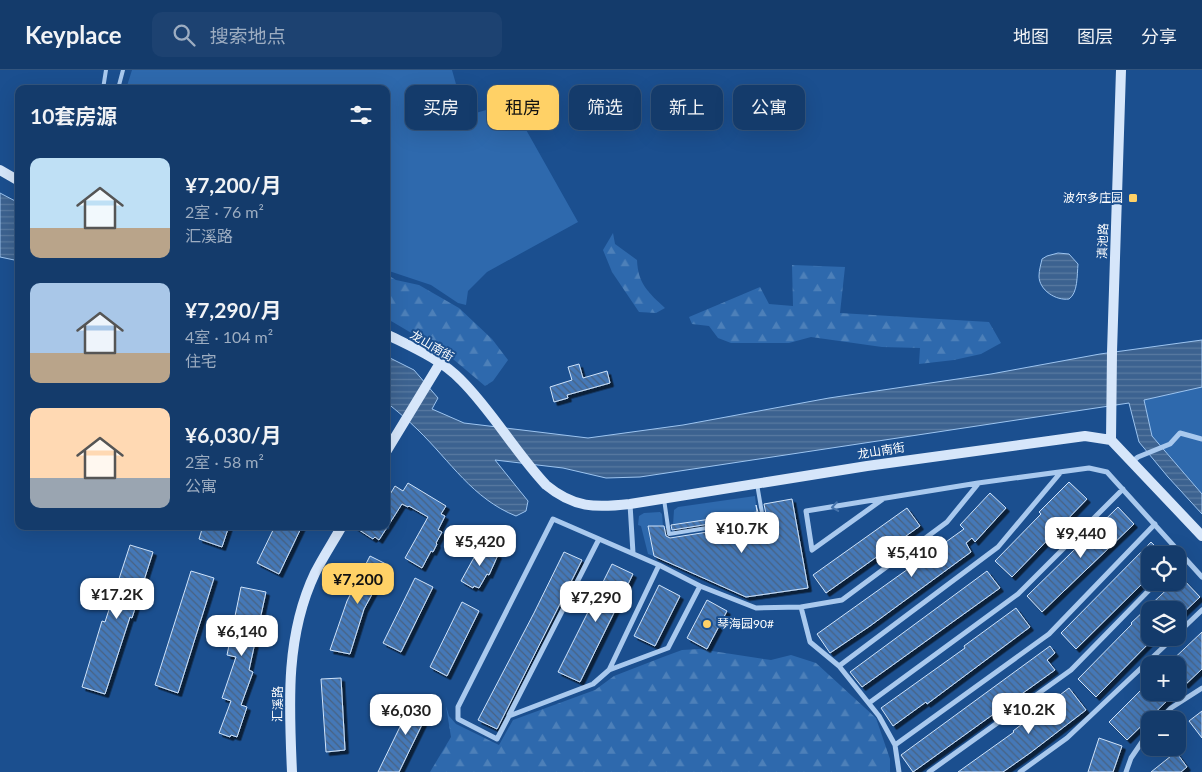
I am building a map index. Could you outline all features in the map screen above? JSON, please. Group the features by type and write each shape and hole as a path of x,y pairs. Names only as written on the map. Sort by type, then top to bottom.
{"street":[{"name":"滇池路","path":"1111,440 1121,70"},
{"path":"0,170 15,179"},
{"name":"龙山南街","path":"390,336 440,362 460,379 546,485 558,495 582,505 603,507 630,504 935,456 1076,437 1099,437 1111,440"},
{"path":"390,446 440,362"},
{"path":"1133,461 1138,457 1170,444 1180,433 1202,439"},
{"path":"1111,440 1133,461 1202,536"},
{"path":"883,499 812,550 806,511 978,483 1089,468 1107,472 1174,546"},
{"path":"839,666 998,547 1061,472"},
{"path":"599,539 497,739 458,719 458,707 553,519 633,553 700,586 756,608 801,607 842,600 947,522 978,483"},
{"path":"869,703 1018,594 1123,489"},
{"path":"630,504 633,553"},
{"path":"895,745 1049,634 1155,524"},
{"name":"汇溪路","path":"292,772 289,701 290,671 296,637 303,606 315,573 340,530"},
{"path":"1186,559 1202,577"},
{"path":"609,670 659,565"},
{"path":"509,716 593,684 609,670 668,648 700,586"},
{"path":"929,772 1071,670 1148,591"},
{"path":"801,607 810,642 839,666 879,716 895,745 899,772"},
{"path":"1186,625 1202,610"},
{"path":"1020,772 1067,738 1165,646"},
{"path":"1168,711 1202,688"},
{"path":"1126,772 1131,758 1141,743"}],"lane":[{"path":"104,85 106,70"},
{"path":"119,85 123,70"},
{"path":"664,499 669,534 698,530 763,519 757,484"}],"green space":[{"path":"132,70 452,70 456,85 405,85 405,130 477,130 477,113 487,110 487,130 526,130 578,222 487,272 468,291 466,305 458,303 431,285 390,271 390,85 127,85"},
{"path":"613,233 615,244 637,260 642,282 665,308 656,313 639,312 612,272 603,250"},
{"path":"792,265 845,267 840,313 989,322 1001,343 981,354 954,360 919,364 920,348 882,347 811,337 789,343 731,343 718,338 709,326 692,324 689,317 760,287 769,304 793,306"},
{"path":"390,276 396,280 419,285 459,308 492,339 508,360 493,381 485,386 447,354 390,320"},
{"path":"1202,387 1202,494 1152,436 1144,400"},
{"path":"755,496 757,512 673,525 674,510 678,507"},
{"path":"660,512 662,514 663,526 648,526 654,556 648,554 641,526 638,525 639,516 644,513"},
{"path":"699,649 771,660 791,655 816,663 876,718 890,759 890,772 430,772 451,737 446,706 449,716 456,724 499,745 513,720 595,690 614,676 663,657 682,650"}],"shaded area":[{"path":"0,193 15,201 15,260 0,257"},
{"path":"1058,253 1069,254 1078,264 1076,288 1069,299 1049,294 1040,281 1039,274 1042,259"},
{"path":"1202,340 1202,387 1144,400 1152,436 1202,494 1202,514 1139,442 1129,403 640,477 606,478 563,468 495,460 528,501 526,511 516,516 487,500 463,478 418,430 390,405 390,358 414,370 438,398 432,409 464,423 588,438 683,425 829,398 991,374 1100,354"}],"building":[{"path":"579,364 583,378 607,371 610,383 567,395 568,398 554,402 550,387 572,380 568,367"},
{"path":"1069,482 1087,499 1012,577 995,561"},
{"path":"408,483 446,506 441,514 445,516 438,530 442,532 433,552 431,551 422,568 405,558 428,517 402,504 390,523 390,494 395,486 403,491"},
{"path":"990,493 1006,508 975,542 972,538 966,543 971,552 830,653 817,634 964,529 960,525"},
{"path":"792,499 808,588 746,597 654,556 648,526 664,526 666,536 670,538 764,523 767,519 764,504"},
{"path":"756,505 759,516 672,530 671,525 757,512"},
{"path":"1118,507 1134,524 1042,612 1027,596"},
{"path":"907,508 920,526 826,593 813,575"},
{"path":"202,530 228,530 222,547 199,539"},
{"path":"273,530 300,530 279,574 257,563"},
{"path":"359,530 385,530 379,540 375,537 373,539"},
{"path":"1151,542 1155,546 1147,546"},
{"path":"482,543 494,550 493,552 498,555 489,575 487,574 479,588 474,586 473,588 461,581"},
{"path":"130,545 153,552 105,694 82,687 102,621 105,622"},
{"path":"564,552 582,560 497,729 478,720"},
{"path":"1141,552 1141,585 1076,649 1061,633"},
{"path":"370,556 388,565 364,609 350,654 330,650 347,601"},
{"path":"612,564 633,574 580,682 558,672"},
{"path":"191,571 214,578 178,693 155,685"},
{"path":"987,571 1000,588 862,687 850,672"},
{"path":"415,578 433,587 401,652 383,643"},
{"path":"1186,582 1200,597 1186,610 1186,601 1155,601 1165,591 1186,591"},
{"path":"659,585 680,596 655,646 634,636"},
{"path":"241,587 266,592 249,670 253,672 241,705 247,707 237,737 231,735 230,737 219,733 231,701 222,698 236,657 227,655"},
{"name":"琴海园90#","path":"707,600 727,611 707,649 687,638"},
{"path":"462,602 479,611 447,676 430,667"},
{"path":"1016,608 1030,627 927,704 926,702 893,726 881,708 965,648 964,646"},
{"path":"1141,614 1141,646 1146,646 1096,697 1078,679"},
{"path":"1202,632 1202,669 1186,684 1186,656 1177,656"},
{"path":"1050,646 1055,653 1047,660 1055,670 913,772 901,755"},
{"path":"341,678 345,750 326,752 321,679"},
{"path":"1069,688 1086,710 1030,753 1003,772 958,772 1014,732"},
{"path":"1141,690 1141,701 1167,701 1157,711 1141,711 1141,726 1127,740 1109,722"},
{"path":"415,696 432,704 399,772 378,772"},
{"path":"1202,711 1202,738 1189,721"},
{"path":"1099,738 1122,746 1113,772 1088,772"},
{"path":"1171,756 1179,756 1187,767 1181,772 1151,772"}],"place":[{"name":"波尔多庄园","path":"1133,198"},
{"name":"琴海园90#","path":"707,624"}]}
